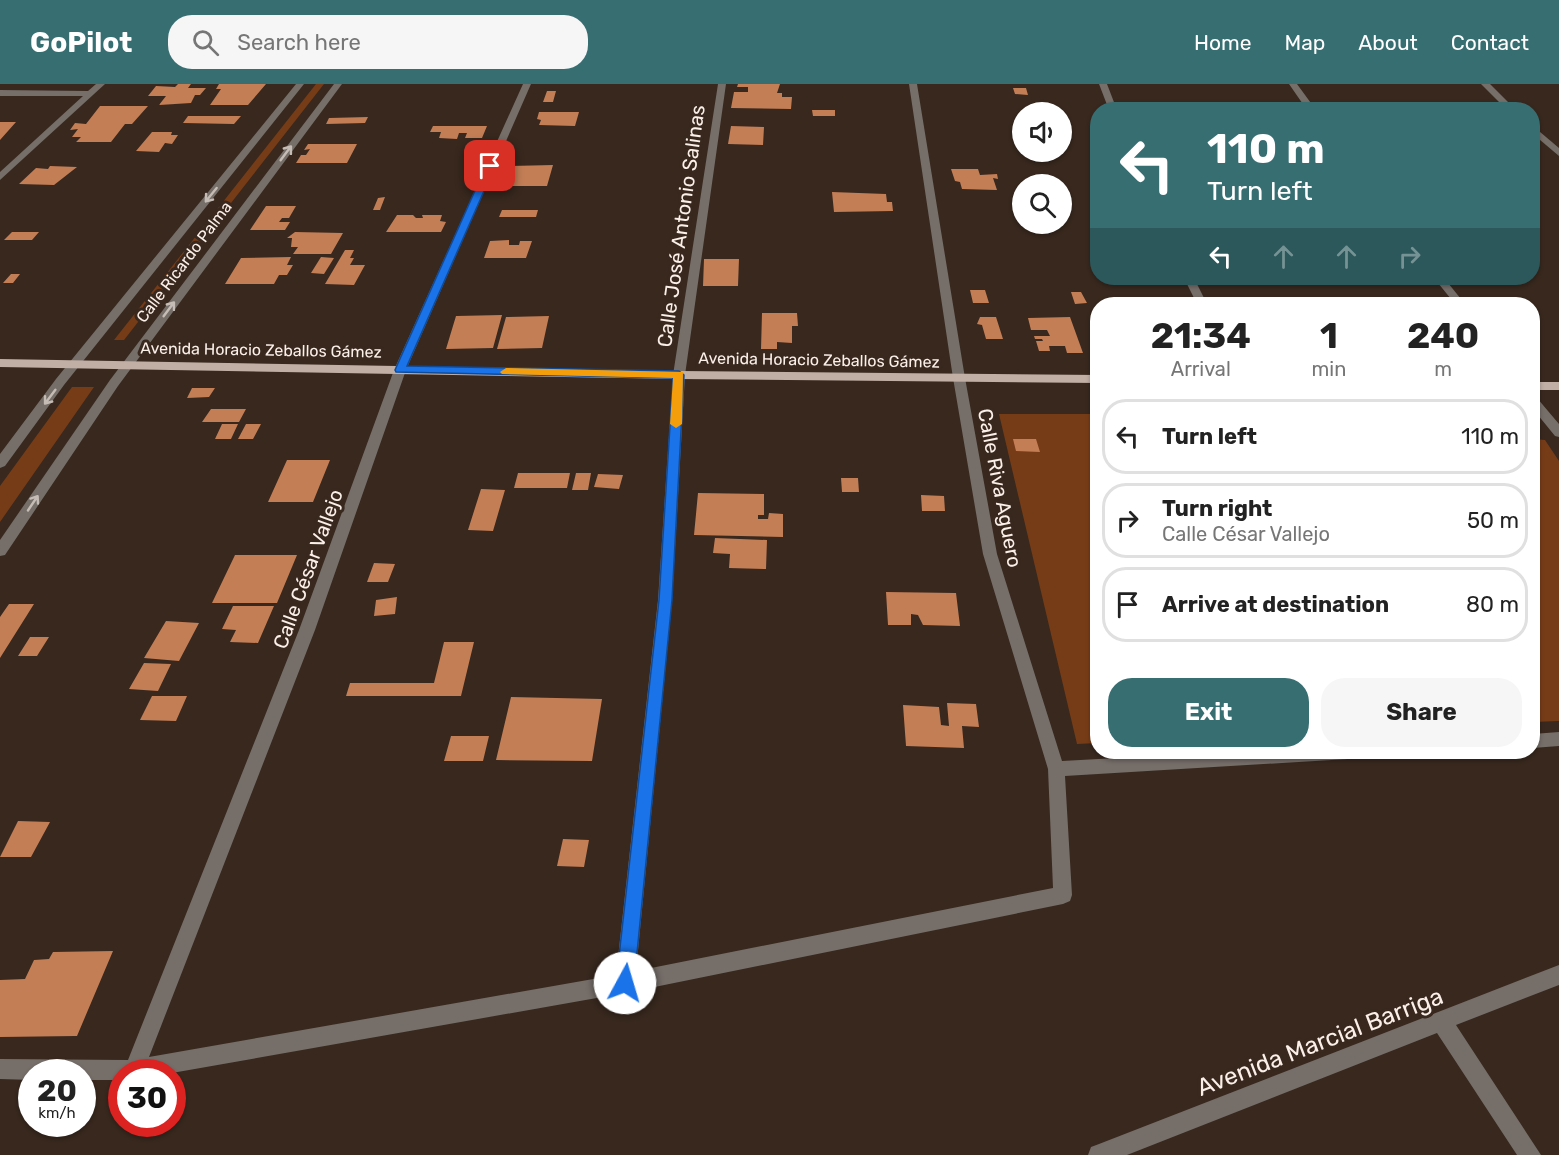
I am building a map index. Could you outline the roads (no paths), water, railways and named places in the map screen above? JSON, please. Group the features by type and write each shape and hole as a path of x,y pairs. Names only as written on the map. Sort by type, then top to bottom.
{"main road":[{"name":"Avenida Horacio Zeballos Gámez","path":"0,363 679,375 1090,379"},
{"path":"1540,386 1559,386"}],"street":[{"path":"0,177 101,84"},
{"name":"Calle Ricardo Palma","path":"0,462 300,84"},
{"name":"Calle Ricardo Palma","path":"0,551 128,364 338,84"},
{"name":"Calle César Vallejo","path":"138,1059 308,630 400,370 526,84"},
{"name":"Calle José Antonio Salinas","path":"625,983 665,600 679,375 722,84"},
{"name":"Calle Riva Aguero","path":"625,983 1063,895 1056,769 990,554 959,378 913,84"},
{"path":"1103,84 1110,102"},
{"path":"1293,84 1306,102"},
{"path":"1485,84 1504,102"},
{"path":"0,93 91,94"},
{"path":"1540,135 1559,153"},
{"path":"1445,285 1454,297"},
{"path":"1540,410 1559,433"},
{"path":"1540,740 1559,739"},
{"path":"1056,769 1228,759"},
{"name":"Avenida Marcial Barriga","path":"1099,1155 1559,975"},
{"path":"186,1061 625,983"},
{"path":"1442,1022 1530,1155"},
{"path":"0,1069 108,1070"}]}
